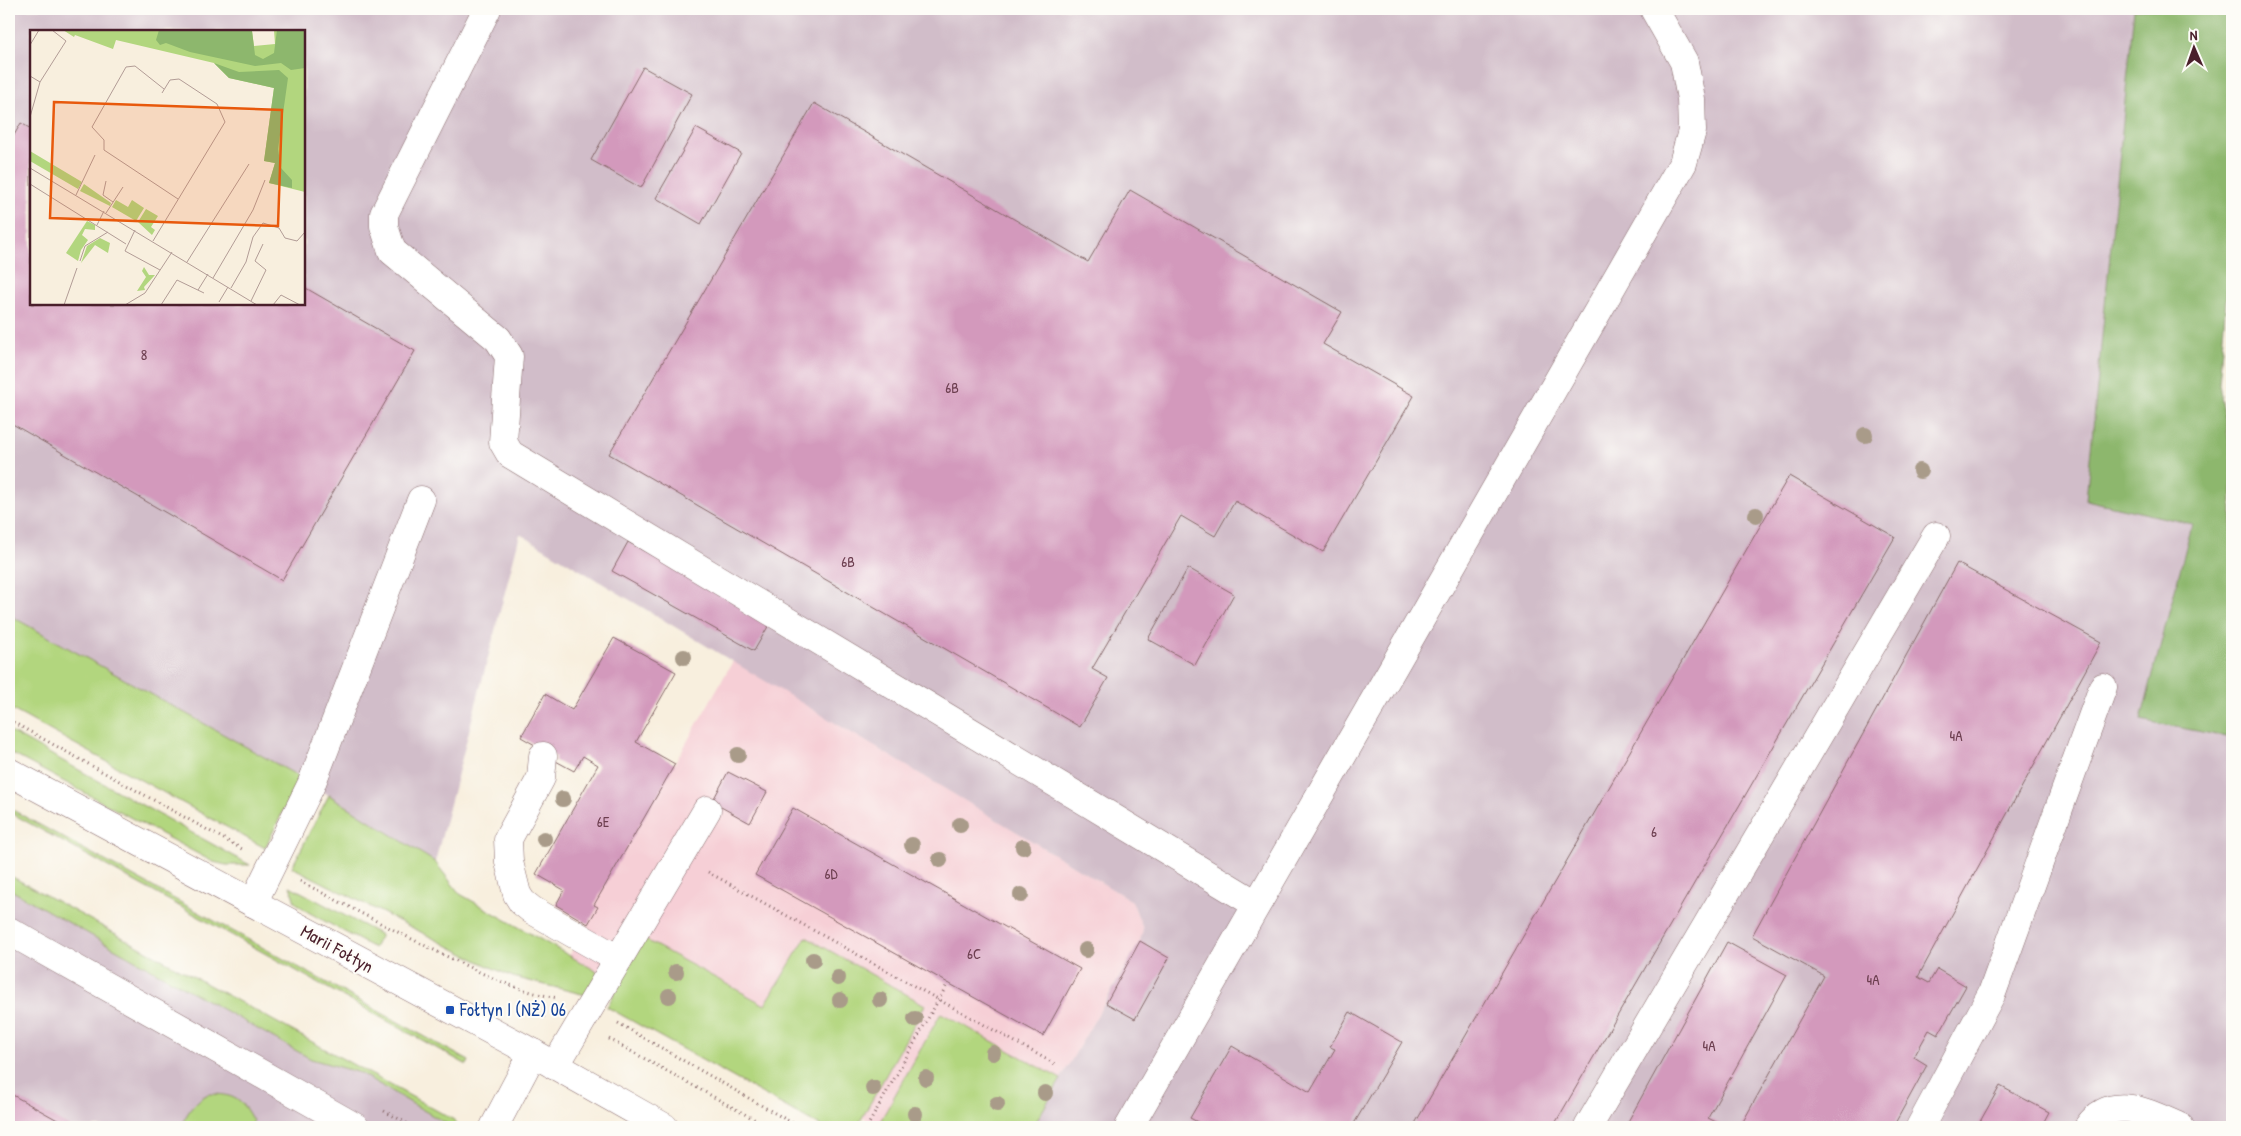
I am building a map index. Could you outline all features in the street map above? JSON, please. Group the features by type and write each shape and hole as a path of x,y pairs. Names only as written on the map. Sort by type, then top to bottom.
{"street":[{"path":"487,9 384,214 384,226 392,251 498,339 509,356 503,442 510,454 1256,904"},
{"path":"1129,1127 1683,163 1692,131 1691,99 1684,62 1654,9"},
{"path":"253,903 273,866 311,785 421,500"},
{"path":"1588,1127 1936,536"},
{"path":"1920,1127 1992,993 2103,687"},
{"path":"543,756 541,778 508,839 509,862 517,894 522,902 532,910 618,959"},
{"name":"Marii Fołtyn","path":"9,772 544,1060 664,1127"},
{"path":"494,1127 544,1060 587,1015 618,959 707,810"},
{"path":"9,931 355,1127"},
{"path":"2088,1127 2096,1117 2112,1110 2125,1108 2145,1111 2180,1127"}],"path":[{"path":"679,856 1055,1064"},
{"path":"867,1127 948,983"},
{"path":"528,1013 587,1015 800,1127"},
{"path":"587,1015 768,1127"}],"shaded area":[{"path":"9,9 2134,9 2086,500 2192,524 2141,720 2232,738 2232,1127 1033,1127 1140,941 1143,929 1132,901 520,534 435,862 300,777 9,615"},
{"path":"733,661 1132,901 1143,929 1140,941 1033,1127 881,1127 569,956 598,908 594,905"},
{"path":"9,889 311,1059 360,1073 452,1127 9,1127"}],"green space":[{"path":"2134,9 2232,9 2232,55 2228,85 2232,120 2232,228 2219,384 2232,459 2232,738 2141,720 2192,524 2086,500"},
{"path":"9,615 300,777 265,848 9,708"},
{"path":"9,731 250,865 226,865 213,862 9,752"},
{"path":"329,795 435,862 460,894 600,973 586,995 513,977 292,867"},
{"path":"9,808 469,1061 467,1065 9,812"},
{"path":"9,875 454,1120 459,1127 452,1127 360,1073 311,1059 9,889"},
{"path":"290,886 381,935 374,948 308,912 295,902"},
{"path":"806,937 925,1005 857,1127 822,1127 607,1007 644,939 765,1005"},
{"path":"941,1013 1061,1079 1033,1127 877,1127"},
{"path":"208,1094 230,1096 240,1102 253,1121 252,1127 180,1127 195,1104"}],"building":[{"path":"643,67 692,94 641,188 591,160"},
{"path":"814,103 1088,262 1130,190 1342,312 1323,344 1414,396 1323,552 1235,501 1215,536 1181,516 1092,669 1108,678 1080,727 609,454"},
{"path":"21,123 30,128 30,305 305,305 305,288 415,351 282,580 9,422 9,144"},
{"path":"696,128 741,153 701,224 656,198"},
{"path":"1789,476 1895,537 1553,1127 1413,1127"},
{"path":"628,542 770,623 754,651 612,571"},
{"path":"1957,563 2101,642 1918,977 1929,983 1937,969 1966,986 1938,1035 1929,1030 1914,1057 1927,1065 1893,1127 1740,1127 1824,976 1752,936"},
{"path":"1188,568 1234,594 1195,665 1148,639"},
{"path":"614,638 676,672 636,742 675,764 594,905 598,907 588,924 556,905 564,890 536,874 598,765 583,756 574,771 554,760 556,757 521,737 545,694 572,710"},
{"path":"728,772 767,792 750,823 712,802"},
{"path":"793,808 1080,969 1043,1036 755,875"},
{"path":"1140,941 1169,958 1135,1019 1106,1003"},
{"path":"1727,942 1787,975 1708,1118 1726,1127 1625,1127"},
{"path":"1350,1012 1402,1042 1352,1127 1207,1127 1190,1118 1232,1046 1310,1092 1335,1049 1330,1047"},
{"path":"2000,1086 2049,1112 2041,1127 1977,1127"},
{"path":"9,1093 70,1127 9,1127"}],"place":[{"name":"Fołtyn I (NŻ) 06","path":"450,1010"}]}
